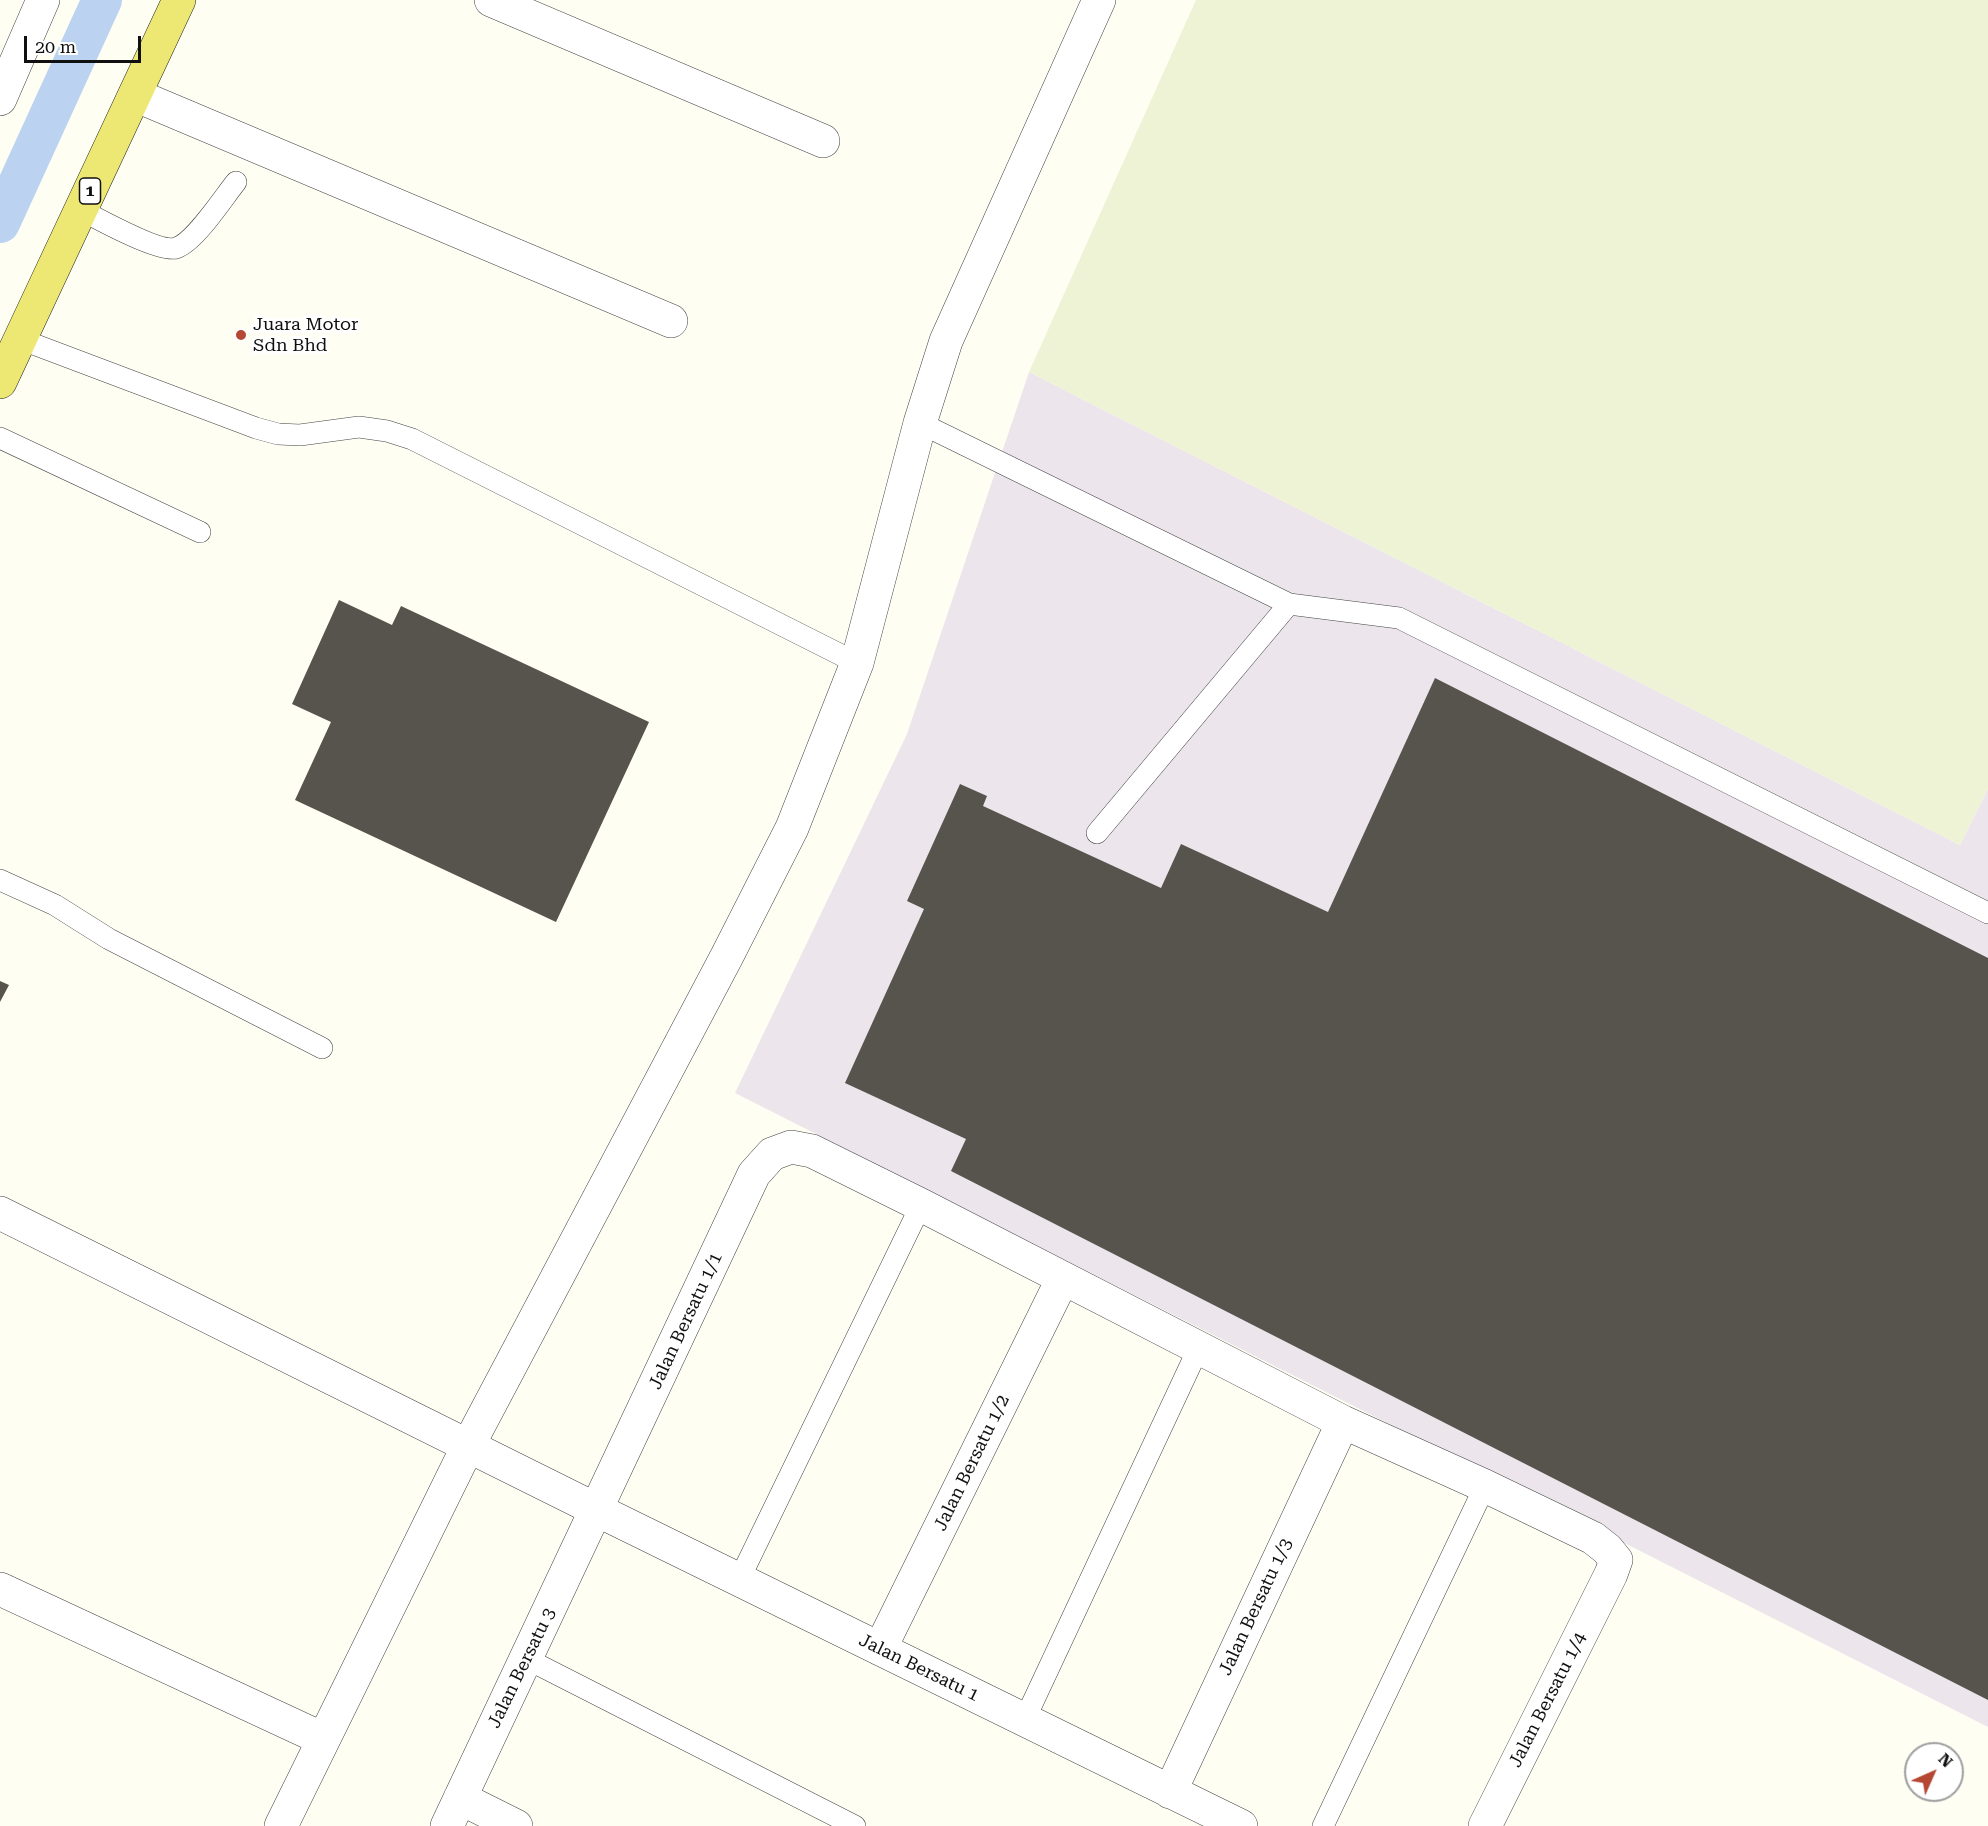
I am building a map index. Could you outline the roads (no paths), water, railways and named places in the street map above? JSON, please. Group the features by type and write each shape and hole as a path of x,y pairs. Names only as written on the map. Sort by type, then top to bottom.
{"main road":[{"name":"1","path":"0,382 179,0"}],"street":[{"path":"0,99 43,0"},
{"path":"491,0 823,141"},
{"path":"281,1826 468,1446 727,956 792,828 857,663 920,423 946,341 1099,0"},
{"path":"135,95 671,321"},
{"name":"Jalan Bersatu 1/1","path":"597,1510 754,1174 772,1154 791,1147 812,1151 921,1205"},
{"path":"921,1205 1343,1422 1485,1486"},
{"name":"Jalan Bersatu 1","path":"0,1213 597,1510 1241,1826"},
{"name":"Jalan Bersatu 1/2","path":"880,1649 1063,1278"},
{"name":"Jalan Bersatu 1/3","path":"1170,1792 1343,1422"},
{"name":"Jalan Bersatu 1/4","path":"1485,1486 1593,1538 1616,1560 1485,1826"},
{"name":"Jalan Bersatu 3","path":"453,1812 597,1510"},
{"path":"0,1589 323,1739"},
{"path":"453,1812 516,1826"}],"lane":[{"path":"81,210 159,247 175,248 191,239 236,182"},
{"path":"20,339 256,428 278,434 300,435 359,427 387,431 412,439 857,663"},
{"path":"920,423 1289,604 1399,618 1988,913"},
{"path":"0,438 200,532"},
{"path":"1097,834 1289,604"},
{"path":"0,880 55,905 109,939 322,1048"},
{"path":"739,1580 921,1205"},
{"path":"1024,1720 1199,1347"},
{"path":"1323,1826 1485,1486"},
{"path":"527,1659 855,1826"}],"waterway":[{"path":"0,223 102,0"}],"place":[{"name":"Juara Motor Sdn Bhd","path":"241,335"}]}
